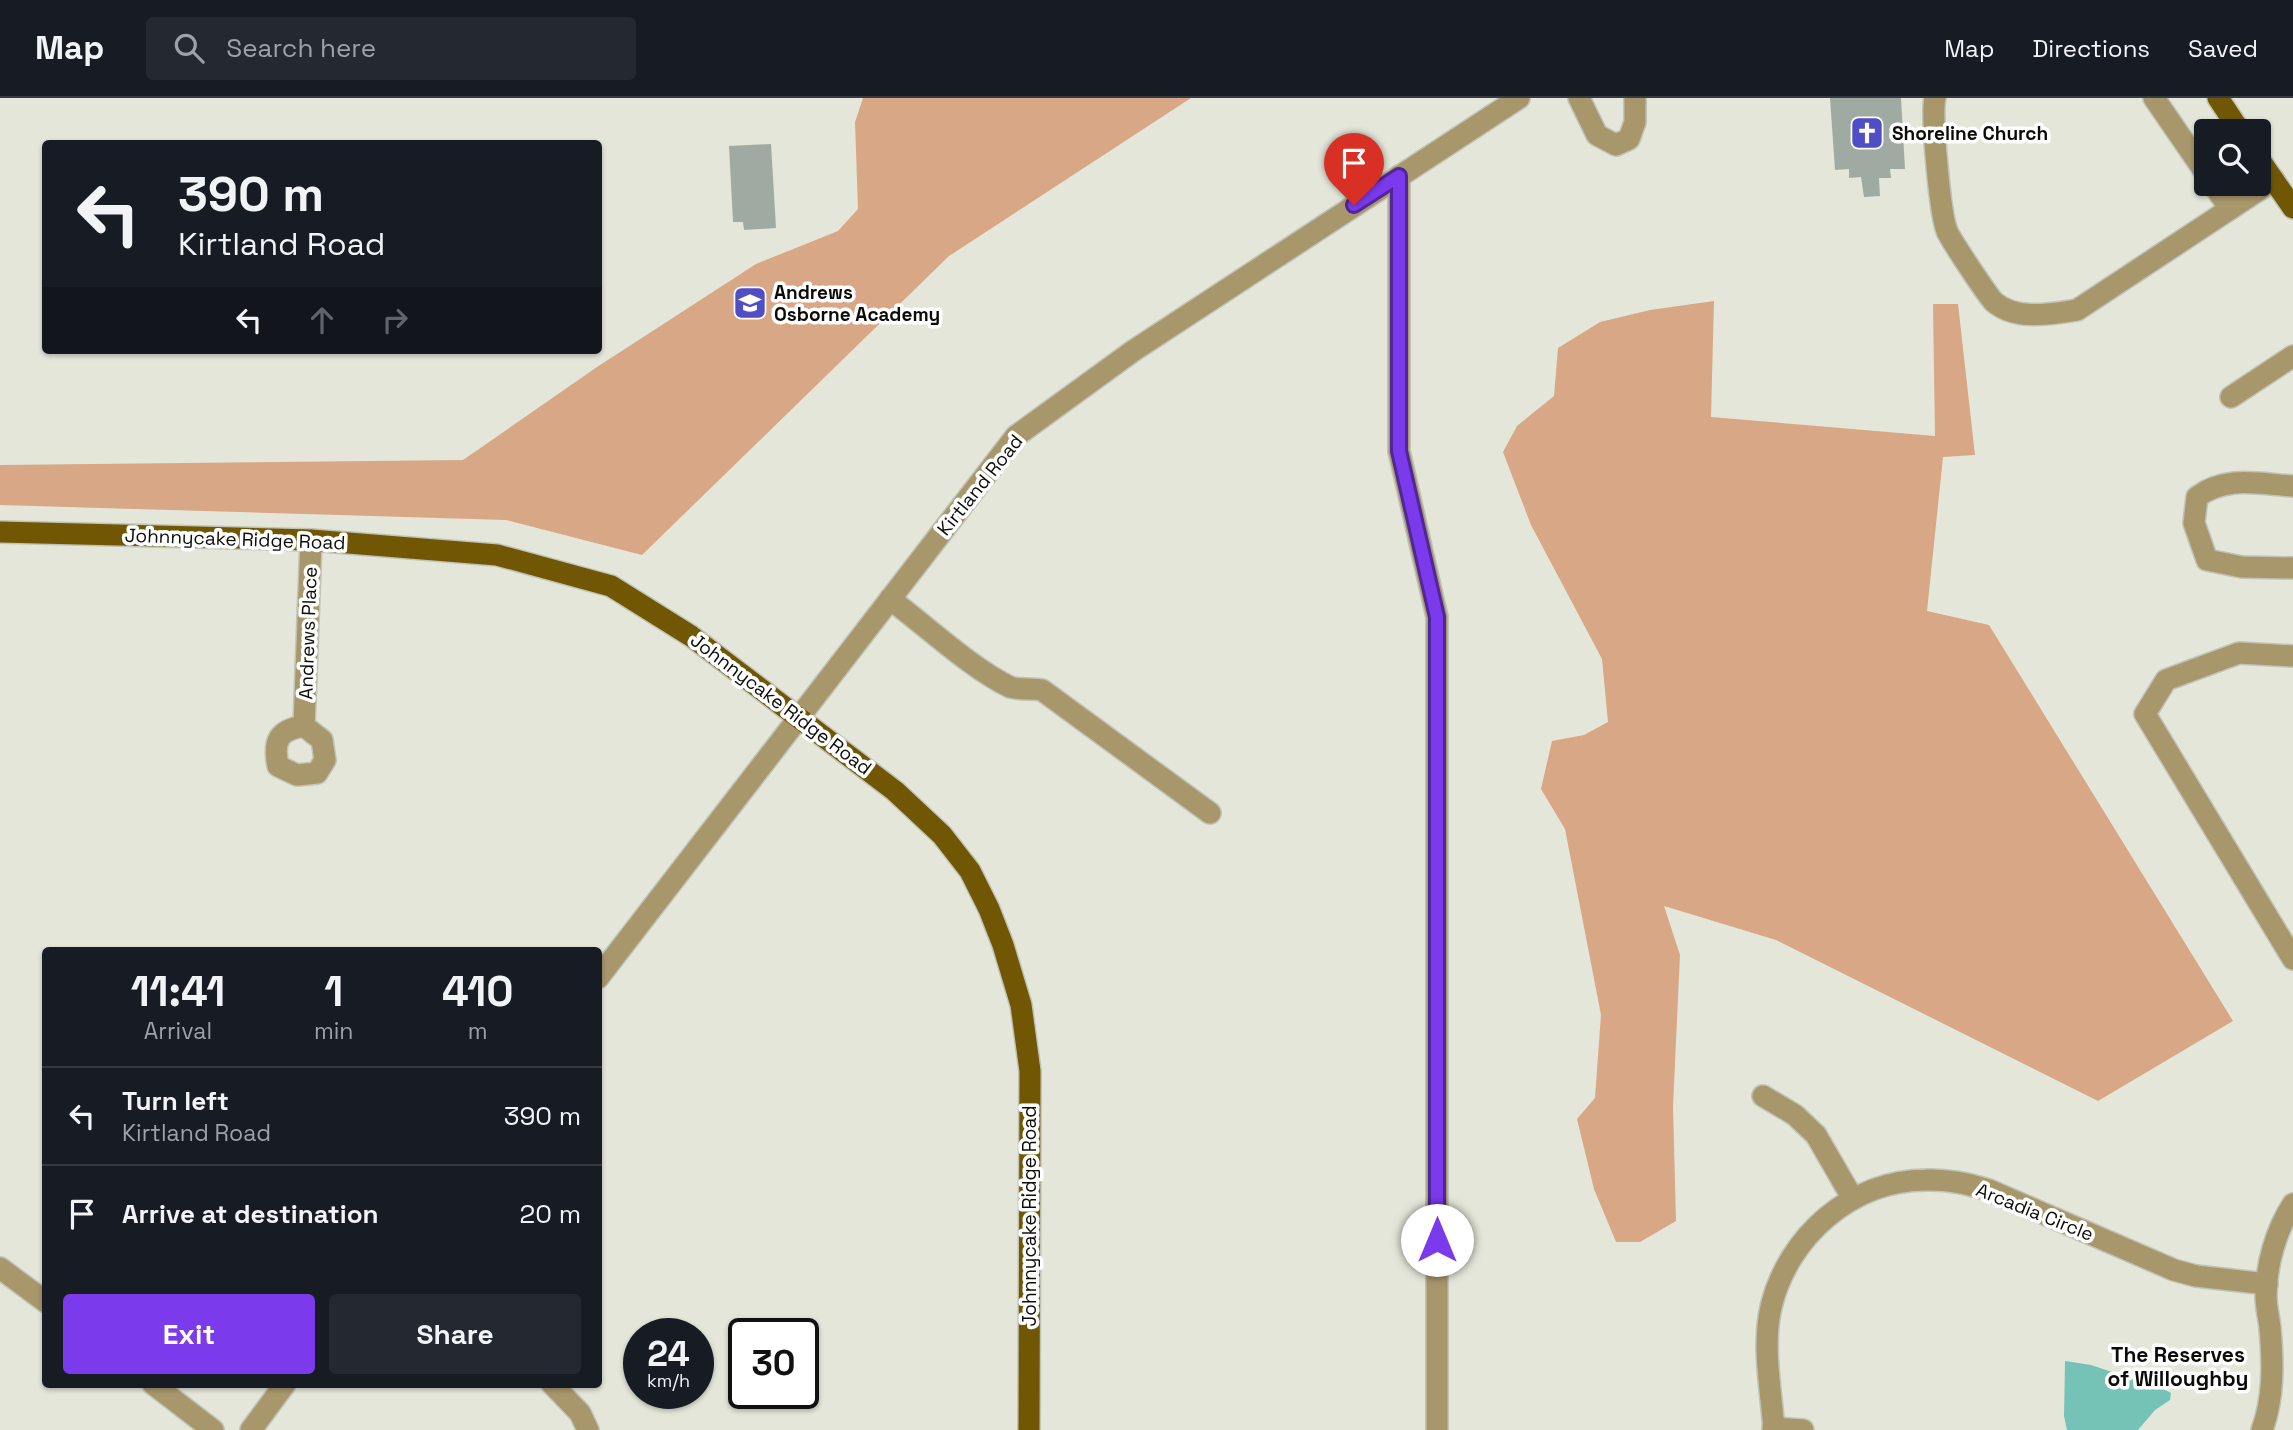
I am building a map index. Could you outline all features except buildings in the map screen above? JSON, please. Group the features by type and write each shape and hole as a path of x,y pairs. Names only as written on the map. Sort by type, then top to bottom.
{"main road":[{"path":"2218,98 2232,119"},
{"path":"2271,176 2293,208"},
{"name":"Johnnycake Ridge Road","path":"0,532 311,540 496,555 611,586 691,636 895,791 942,835 970,872 1003,945 1021,1004 1030,1071 1029,1430"}],"street":[{"name":"Kirtland Road","path":"602,973 1016,436 1133,351 1519,98"},
{"path":"1579,98 1597,135 1616,145 1629,139 1634,122 1635,98"},
{"path":"1935,98 1942,212 1947,232 1995,302 2021,314 2048,315 2077,310 2274,180"},
{"path":"2154,98 2194,156"},
{"path":"1399,176 1399,451 1437,617 1437,1430"},
{"path":"2221,196 2230,209"},
{"path":"2231,397 2293,356"},
{"path":"2293,486 2231,481 2209,488 2197,496 2194,523 2207,560 2242,568 2293,568"},
{"name":"Andrews Place","path":"304,726 311,540"},
{"path":"890,599 976,666 1013,688 1042,690 1210,813"},
{"path":"2293,656 2239,653 2166,680 2145,714 2293,959"},
{"path":"1763,1096 1795,1115 1816,1135 1853,1199"},
{"name":"Arcadia Circle","path":"1774,1429 1768,1327 1778,1285 1805,1239 1827,1214 1853,1199 1890,1184 1924,1180 1958,1182 1989,1190 2174,1270 2196,1276 2267,1284"},
{"path":"2262,1430 2271,1388 2272,1353 2267,1284 2273,1247 2293,1204"},
{"path":"0,1268 42,1299"},
{"path":"158,1388 213,1430"},
{"path":"251,1430 282,1388"},
{"path":"556,1388 580,1413 588,1430"},
{"path":"1774,1429 1803,1430"}],"shaded area":[{"path":"863,98 1191,98 949,256 642,555 506,520 0,505 0,465 463,460 597,367 756,264 838,231 858,209 855,122"},
{"path":"1714,301 1711,417 1935,436 1933,304 1958,304 1975,455 1943,457 1927,611 1989,625 2233,1021 2098,1101 1776,940 1664,906 1680,955 1673,1106 1676,1221 1640,1242 1616,1242 1594,1189 1577,1119 1595,1098 1601,1015 1565,829 1541,789 1552,741 1584,735 1608,722 1602,659 1531,525 1503,452 1517,426 1554,396 1558,348 1600,322 1650,310"}],"water":[{"path":"2065,1361 2091,1365 2163,1389 2171,1393 2170,1400 2155,1410 2138,1430 2067,1430 2064,1416"}],"place":[{"name":"Shoreline Church","path":"1867,133"},
{"name":"Andrews Osborne Academy","path":"750,303"}],"district":[{"name":"The Reserves of Willoughby","path":"2178,1366"}],"route":[{"path":"1354,205 1399,176 1399,451 1437,617 1437,1240"}]}
